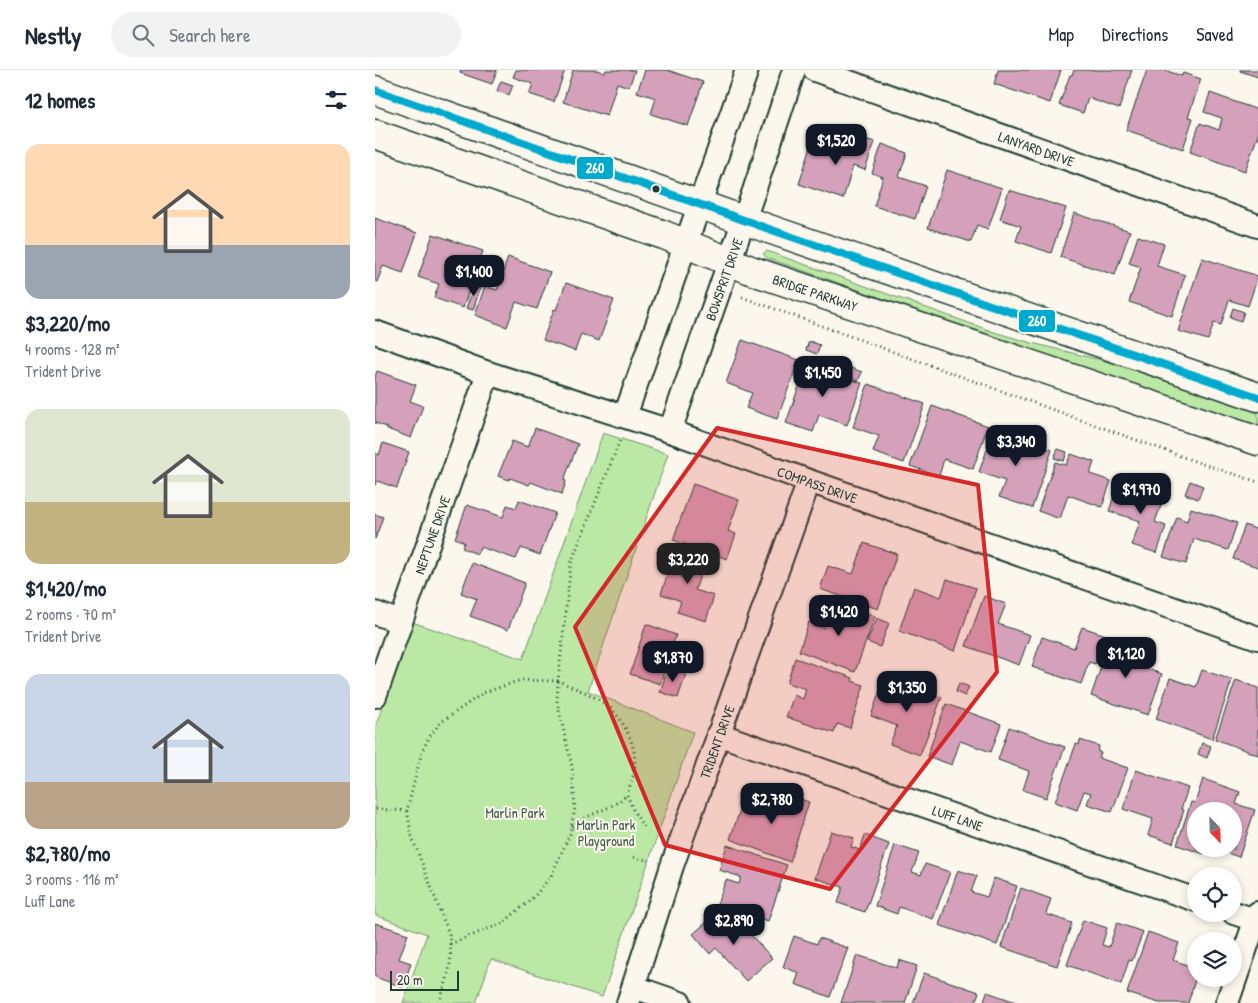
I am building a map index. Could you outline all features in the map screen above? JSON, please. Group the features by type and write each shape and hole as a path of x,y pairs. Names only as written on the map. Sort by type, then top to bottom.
{"street":[{"path":"628,416 747,70"},
{"name":"BOWSPRIT DRIVE","path":"670,431 794,70"},
{"name":"LANYARD DRIVE","path":"815,70 1258,226"},
{"path":"375,90 743,220 1258,397"},
{"name":"BRIDGE PARKWAY","path":"375,134 686,243 753,271 1258,441"},
{"name":"COMPASS DRIVE","path":"375,332 488,373 628,416 1258,638"},
{"name":"NEPTUNE DRIVE","path":"375,696 488,373"},
{"name":"TRIDENT DRIVE","path":"631,995 672,866 809,481"},
{"path":"375,613 401,622"},
{"name":"LUFF LANE","path":"718,734 1187,897"},
{"path":"1227,1003 1257,917 1242,914"},
{"path":"631,995 680,1003"}],"path":[{"path":"742,297 1258,482"},
{"path":"451,944 503,923 534,897 551,876 570,834 575,808 572,766 557,702 571,563 628,416"},
{"path":"439,1003 450,970 451,944 444,918 412,838 407,811 422,751 430,736 440,723 483,693 521,680 558,681 583,691 609,706 621,721 632,744 635,766 627,795 611,807 581,818 571,827"},
{"path":"627,795 634,812 645,829"},
{"path":"376,809 407,811"}],"highlighted area":[{"path":"717,428 978,485 997,672 830,889 665,845 575,627"}],"green space":[{"path":"767,251 997,333 1129,367 1258,412 1258,430 767,258 763,254"},
{"name":"Marlin Park","path":"603,433 668,454 588,691 693,732 602,997 491,959 476,1003 403,1003 427,934 375,915 375,728 412,622 523,659"}],"building":[{"path":"461,70 497,70 492,84 460,73"},
{"path":"516,70 565,70 554,102 529,94 533,84 513,77"},
{"path":"573,70 597,70 605,73 606,70 635,70 629,87 617,83 607,116 563,102"},
{"path":"645,70 667,70 703,82 688,126 651,114 656,98 637,92"},
{"path":"998,70 1061,70 1050,103 994,84"},
{"path":"1074,70 1132,70 1119,109 1088,98 1083,113 1059,105 1070,75 1072,75"},
{"path":"1147,70 1164,70 1182,76 1183,73 1201,79 1188,117 1193,118 1183,149 1126,130"},
{"path":"1258,70 1258,77 1240,71"},
{"path":"501,81 513,85 509,95 497,91"},
{"path":"1210,93 1258,110 1258,135 1245,171 1190,152 1200,123 1219,130 1222,118 1204,112"},
{"path":"848,134 875,142 865,170 853,166 843,199 799,184 811,146 841,156"},
{"path":"882,144 907,153 899,177 926,186 915,219 874,206 883,177 872,173"},
{"path":"947,170 1002,188 988,229 977,225 971,242 928,228"},
{"path":"1009,190 1066,208 1051,253 1016,241 1021,226 1000,219"},
{"path":"1074,213 1130,231 1115,275 1060,257"},
{"path":"375,218 417,233 403,273 383,266 377,282 375,281"},
{"path":"433,234 483,251 463,308 434,298 439,284 418,277"},
{"path":"1138,236 1164,244 1157,266 1185,275 1172,316 1129,302 1141,267 1129,263"},
{"path":"508,257 550,272 537,309 516,302 507,327 475,315 485,286 497,290"},
{"path":"1202,258 1258,276 1248,306 1229,300 1221,325 1214,323 1208,340 1178,331"},
{"path":"566,283 614,300 599,341 581,334 575,351 543,340"},
{"path":"475,284 481,286 473,310 466,308"},
{"path":"1233,308 1244,312 1241,321 1230,317"},
{"path":"742,340 799,360 777,419 746,408 752,393 726,383"},
{"path":"809,341 820,345 817,354 806,350"},
{"path":"807,364 862,383 847,425 819,415 813,432 786,423"},
{"path":"839,364 862,372 858,381 836,374"},
{"path":"377,371 416,385 410,401 423,406 411,438 375,423 375,377"},
{"path":"868,384 925,404 904,463 873,452 879,436 853,427"},
{"path":"932,406 988,426 973,469 944,459 939,476 910,466"},
{"path":"535,428 578,444 564,480 566,481 562,494 531,482 529,485 498,476 512,441 528,447"},
{"path":"994,430 1052,450 1032,508 999,497 1005,481 979,472"},
{"path":"383,443 409,452 397,488 377,481 375,485 375,453 379,455"},
{"path":"1058,449 1067,452 1064,461 1054,458"},
{"path":"1071,454 1094,462 1090,474 1111,481 1102,507 1068,495 1060,519 1038,511 1055,462 1066,465"},
{"path":"1190,481 1203,486 1198,499 1185,494"},
{"path":"1119,482 1164,497 1155,522 1166,526 1157,553 1132,545 1140,521 1109,511"},
{"path":"693,484 739,500 728,531 736,534 727,559 673,540"},
{"path":"519,500 555,513 540,555 521,548 516,559 480,547 477,554 462,548 464,542 455,538 467,505 503,517 507,505 516,508"},
{"path":"1191,508 1237,523 1228,550 1194,539 1186,564 1163,557 1177,517 1187,521"},
{"path":"375,514 383,517 375,539"},
{"path":"1245,525 1258,530 1258,567 1233,559"},
{"path":"864,543 897,554 878,609 820,589 828,566 853,574"},
{"path":"676,548 706,558 695,590 714,596 706,621 677,612 681,601 661,594"},
{"path":"472,563 525,583 508,630 470,616 477,599 461,593"},
{"path":"947,579 976,588 955,651 899,631 914,587 941,597"},
{"path":"984,596 1006,604 998,624 1030,635 1019,665 966,646"},
{"path":"834,601 875,616 855,672 799,651 809,622 824,628"},
{"path":"877,618 889,623 880,647 867,642"},
{"path":"646,624 676,635 660,684 630,674"},
{"path":"1082,627 1106,635 1095,664 1089,662 1081,684 1032,667 1042,637 1074,648"},
{"path":"1111,638 1141,648 1136,665 1162,674 1148,715 1091,696"},
{"path":"795,658 853,678 852,681 864,685 850,728 837,724 834,733 786,717 794,695 803,699 806,689 787,683"},
{"path":"668,668 686,674 678,698 660,692"},
{"path":"1202,670 1232,680 1212,739 1156,719 1170,678 1196,687"},
{"path":"885,676 942,697 920,755 890,744 897,726 871,716"},
{"path":"1236,680 1258,688 1258,755 1215,739"},
{"path":"959,683 969,687 965,696 956,692"},
{"path":"946,704 1001,724 991,752 960,741 952,765 927,756"},
{"path":"1009,727 1065,747 1046,798 1023,790 1029,771 998,760"},
{"path":"1080,740 1099,746 1098,752 1101,753 1099,758 1128,768 1112,812 1087,804 1091,793 1084,791 1077,810 1055,802 1076,744 1079,745"},
{"path":"1202,743 1211,746 1207,758 1198,754"},
{"path":"1136,770 1188,788 1181,809 1184,810 1173,843 1148,835 1153,819 1123,809"},
{"path":"1203,779 1240,792 1237,802 1195,802"},
{"path":"768,788 809,802 790,862 730,839 741,807 759,813"},
{"path":"1243,806 1255,810 1243,845"},
{"path":"1187,814 1187,848 1177,845"},
{"path":"831,831 854,838 851,847 860,850 865,835 889,844 865,912 838,903 843,887 815,878"},
{"path":"727,845 787,865 768,921 717,904 726,880 739,884 741,877 719,870"},
{"path":"895,845 919,853 912,872 921,875 925,864 950,872 933,919 899,907 897,914 875,906"},
{"path":"958,870 977,876 971,892 987,897 994,878 1017,886 997,945 939,925"},
{"path":"1021,888 1051,899 1046,914 1072,923 1057,966 1001,947"},
{"path":"715,915 729,931 739,922 772,958 746,981 716,948 710,954 693,934"},
{"path":"1083,920 1107,928 1102,945 1109,947 1117,923 1143,932 1132,961 1129,960 1121,984 1067,965"},
{"path":"375,923 408,934 399,959 411,963 403,987 375,977"},
{"path":"1148,932 1179,943 1173,960 1187,965 1187,987 1193,987 1188,1003 1159,1003 1127,993"},
{"path":"794,936 817,944 819,938 848,948 830,997 795,984 799,973 783,967"},
{"path":"857,955 897,968 899,960 917,966 905,1003 841,1003"},
{"path":"924,973 979,992 975,1003 913,1003"},
{"path":"987,992 1019,1003 983,1003"}],"transit line":[{"name":"260","path":"375,90 769,229 1258,397"}],"park label":[{"name":"Marlin Park Playground","path":"606,832"}]}
